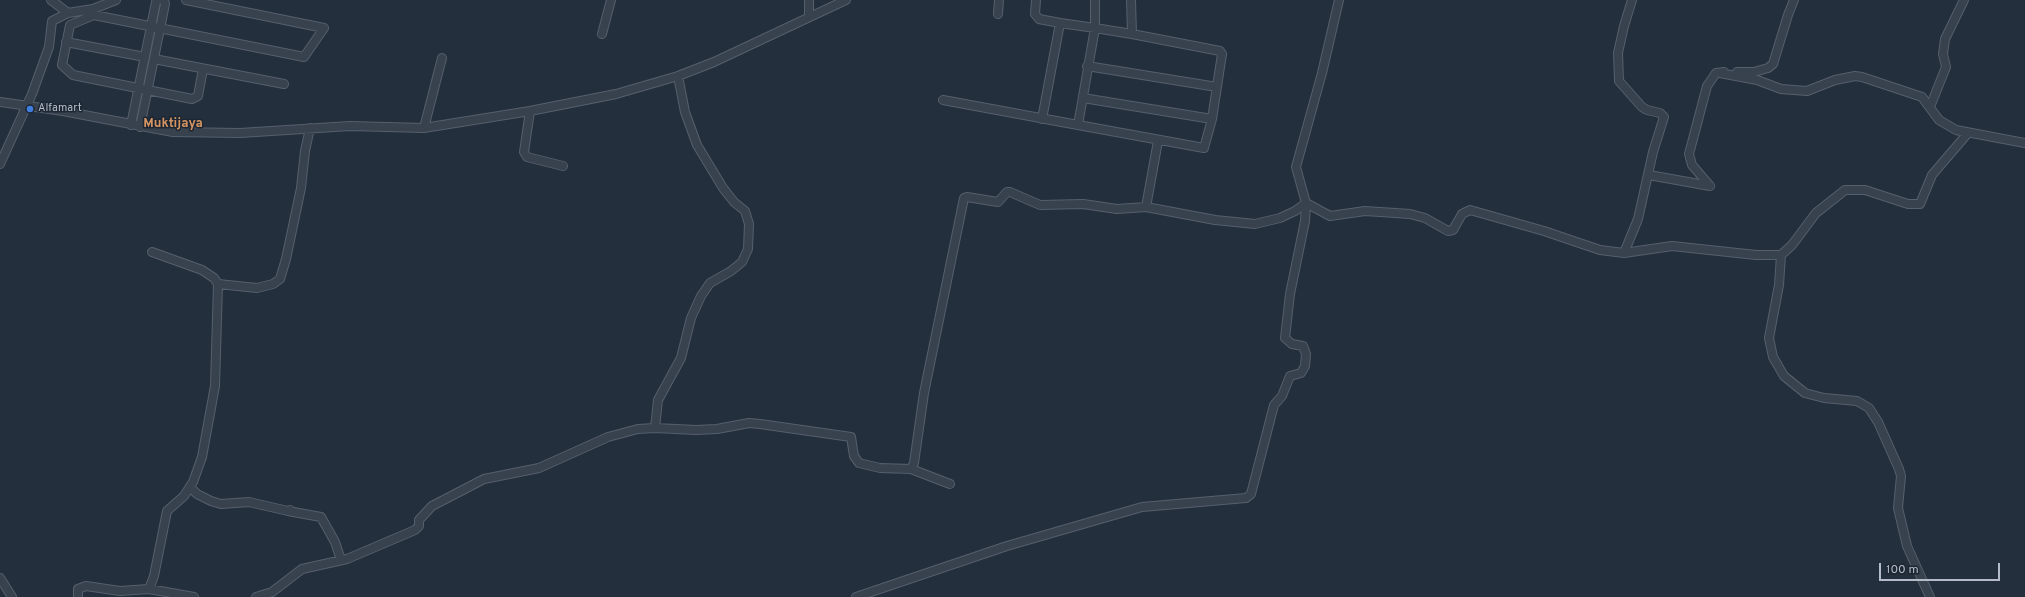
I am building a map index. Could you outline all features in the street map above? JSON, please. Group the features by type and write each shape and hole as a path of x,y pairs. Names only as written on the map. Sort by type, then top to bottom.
{"street":[{"path":"51,0 68,13"},
{"path":"0,164 27,105 49,47 52,21 68,13 93,9 116,0"},
{"path":"131,125 156,2 158,0"},
{"path":"140,126 160,28 164,0"},
{"path":"186,0 324,28 304,57 94,15 70,25 62,65 73,76 196,99 204,69"},
{"path":"602,34 612,0"},
{"path":"809,0 809,16"},
{"path":"0,102 27,105 173,132 240,133 350,126 424,128 530,111 616,94 678,76 714,62 844,0"},
{"path":"998,14 999,0"},
{"path":"943,100 1158,141 1204,148 1212,119 1222,54 1220,51 1132,34 1060,23 1036,17 1036,0"},
{"path":"1078,125 1087,66 1095,28 1095,0"},
{"path":"1131,0 1132,34"},
{"path":"856,597 1007,546 1142,507 1246,498 1251,494 1274,405 1282,396 1290,376 1301,373 1306,366 1306,354 1303,346 1292,344 1286,338 1290,294 1305,221 1306,203 1296,167 1322,73 1339,0"},
{"path":"1624,253 1638,219 1653,152 1664,117 1660,113 1647,110 1642,107 1619,81 1618,53 1622,33 1632,0"},
{"path":"1649,175 1710,186 1692,165 1690,154 1707,86 1716,73 1754,72 1768,68 1773,64 1794,0"},
{"path":"1930,107 1946,67 1943,54 1945,39 1964,0"},
{"path":"1042,119 1060,23"},
{"path":"66,42 145,57"},
{"path":"424,128 442,58"},
{"path":"154,59 284,84"},
{"path":"1087,66 1217,87"},
{"path":"1720,73 1757,80 1781,88 1807,91 1835,80 1855,76 1862,77 1922,97 1938,120 1956,130 2025,143"},
{"path":"655,428 658,400 681,358 689,324 701,296 710,283 731,271 742,262 748,249 748,218 745,212 734,202 724,188 697,145 685,112 678,76"},
{"path":"1083,98 1212,119"},
{"path":"530,111 524,152 527,157 563,166"},
{"path":"218,284 257,288 273,284 280,279 285,265 299,196 305,150 310,128"},
{"path":"1306,203 1330,216 1365,211 1410,214 1425,218 1448,231 1453,230 1462,214 1470,210 1600,250 1624,253 1672,246 1756,255 1781,255 1792,245 1816,213 1845,190 1865,190 1908,204 1920,204 1932,175 1968,133"},
{"path":"1146,207 1158,141"},
{"path":"912,469 924,394 964,198 967,197 998,202 1007,192 1010,192 1040,205 1083,204 1117,209 1146,207 1215,220 1255,224 1280,218 1295,211 1306,203"},
{"path":"149,589 154,576 167,511 184,496 190,487 202,457 215,386 218,284 214,278 202,270 152,252"},
{"path":"1781,255 1779,285 1769,338 1773,357 1784,376 1805,393 1824,398 1857,401 1869,408 1892,449 1899,468 1901,476 1898,508 1907,546 1930,597"},
{"path":"256,597 272,592 302,569 341,560 415,530 419,526 419,520 432,506 484,480 539,468 608,437 638,429 717,429 748,423 807,430 851,438 854,456 859,463 880,468 912,469 950,484"},
{"path":"190,487 197,494 211,502 221,504 249,502 321,517 335,542 341,560"},
{"path":"0,578 12,597"},
{"path":"78,597 78,589 86,586 120,591 149,589 194,597"}],"place":[{"name":"Alfamart","path":"30,109"}],"district":[{"name":"Muktijaya","path":"173,124"}]}
